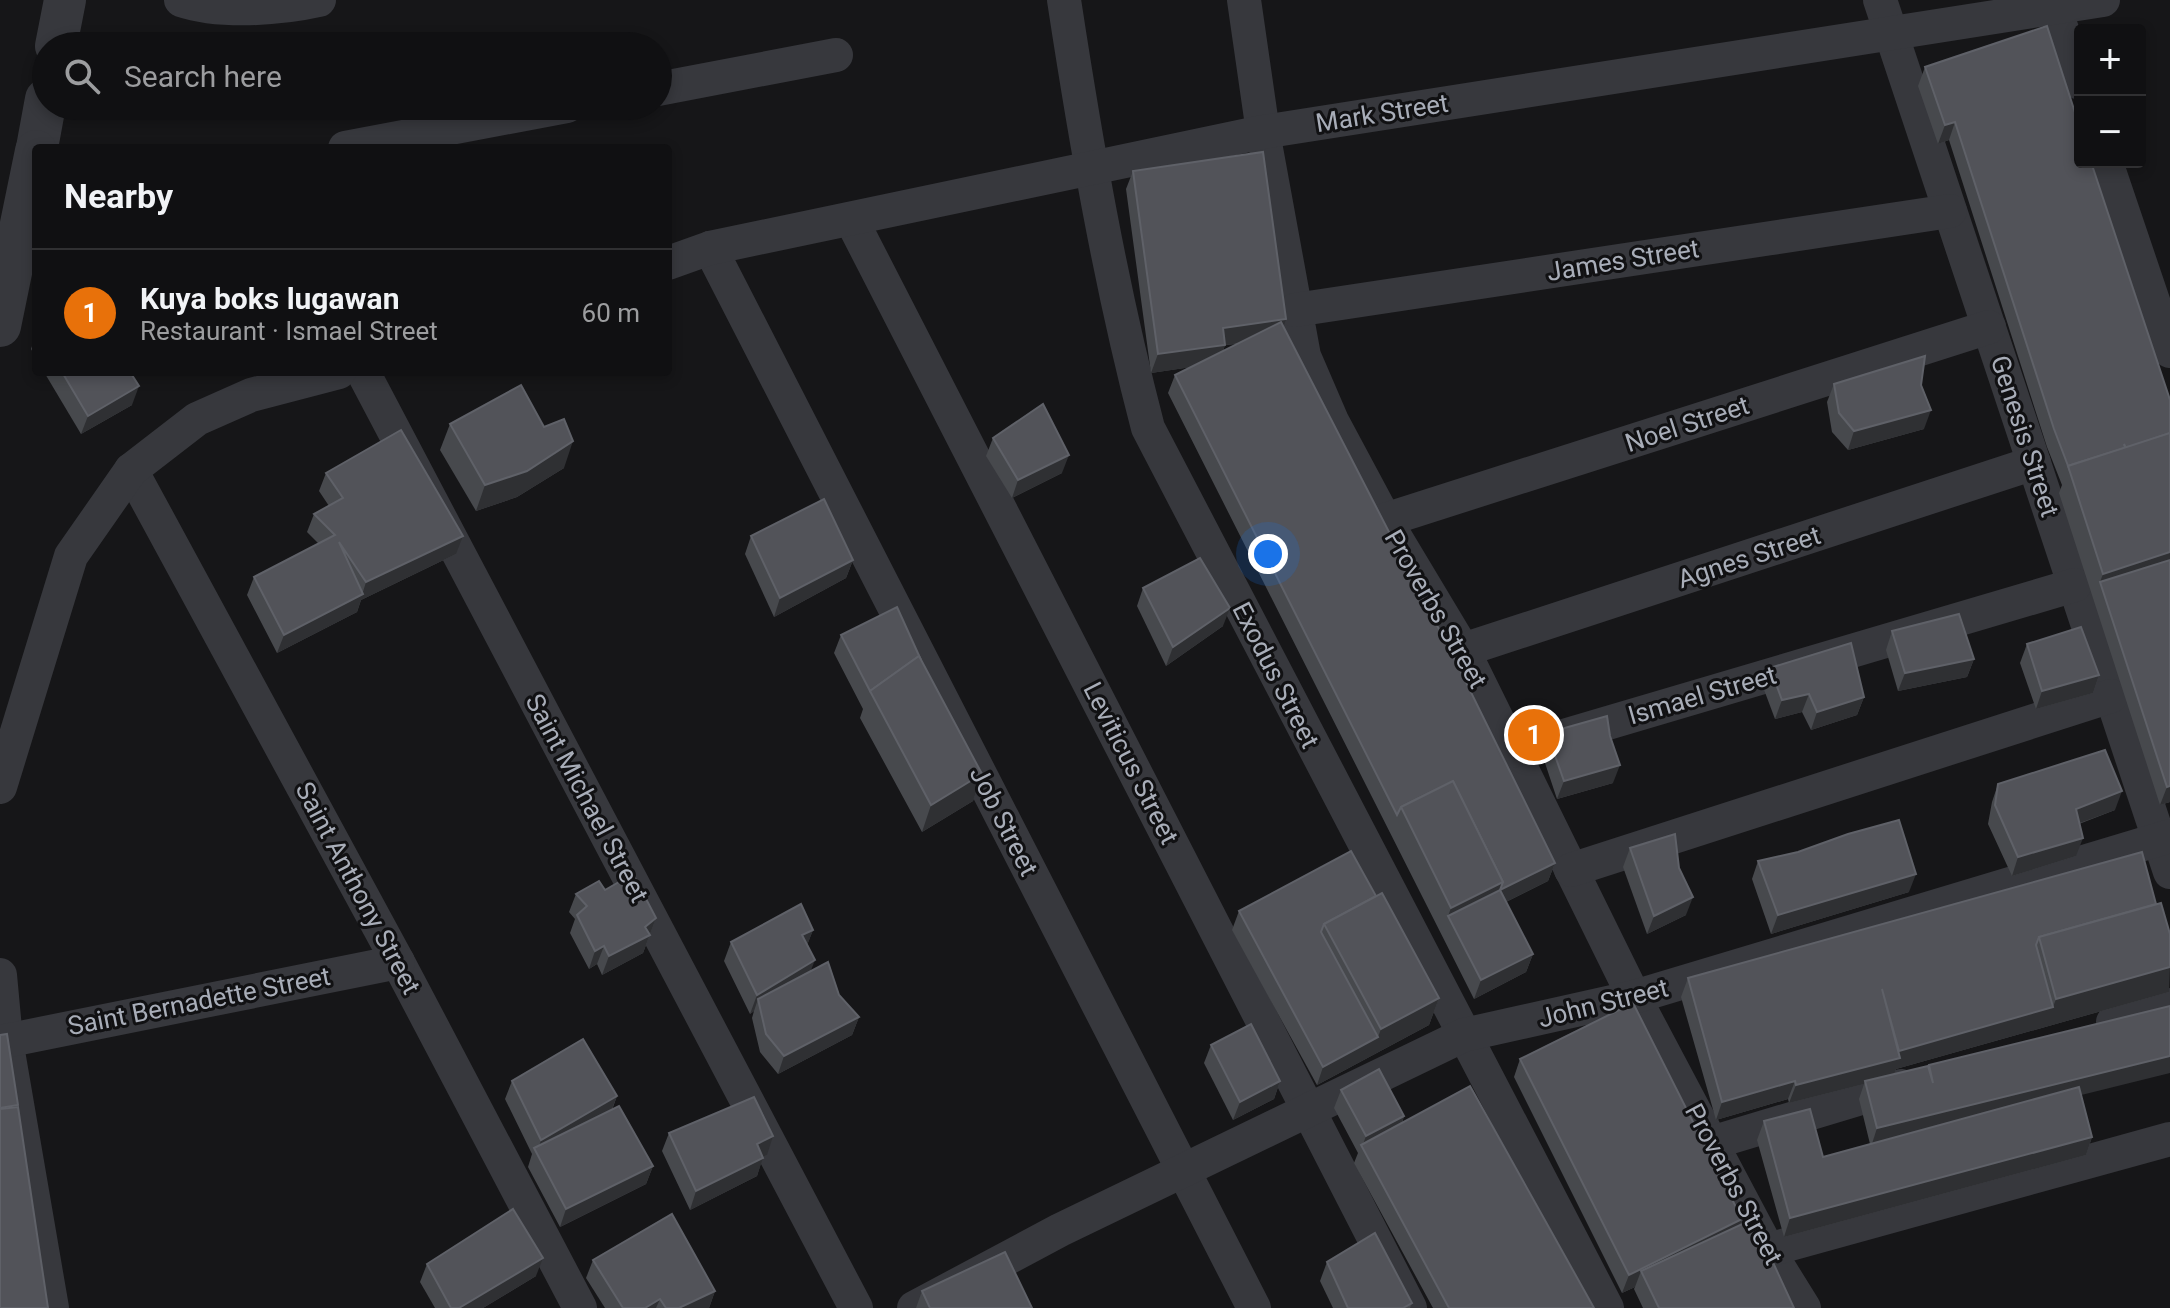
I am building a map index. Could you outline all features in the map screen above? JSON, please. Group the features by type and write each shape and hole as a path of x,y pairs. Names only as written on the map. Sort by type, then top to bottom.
{"street":[{"path":"59,32 65,0"},
{"path":"181,0 205,7 294,6 319,0"},
{"name":"Exodus Street","path":"1064,0 1090,169 1127,348 1148,428 1607,1308"},
{"name":"Proverbs Street","path":"1244,0 1263,132 1304,356 1332,421 1385,520 1463,650 1634,997 1768,1250 1804,1308"},
{"name":"Genesis Street","path":"1880,0 2111,696 2165,838 2170,872"},
{"name":"Mark Street","path":"672,262 710,248 1263,132 1891,33 2053,4 2103,0"},
{"path":"2053,4 2074,65"},
{"path":"672,86 836,55"},
{"path":"37,144 42,120"},
{"path":"366,144 493,120"},
{"path":"0,326 21,202 32,163"},
{"path":"2108,168 2170,351"},
{"name":"James Street","path":"1295,310 1950,211"},
{"name":"Leviticus Street","path":"851,219 1410,1308"},
{"name":"Job Street","path":"710,248 1254,1308"},
{"name":"Noel Street","path":"1385,520 1989,327"},
{"path":"0,787 71,556 131,470 197,419 251,395 324,376"},
{"name":"Saint Michael Street","path":"365,376 856,1308"},
{"name":"Agnes Street","path":"1463,650 2034,463"},
{"name":"Saint Anthony Street","path":"131,470 398,962 580,1308"},
{"name":"Ismael Street","path":"1513,751 2075,585"},
{"path":"1571,870 2111,696"},
{"name":"John Street","path":"914,1308 1060,1230 1464,1035 1634,997 2165,838"},
{"name":"Saint Bernadette Street","path":"3,1041 398,962"},
{"path":"0,975 3,1041 52,1308"},
{"path":"2078,1033 2170,1005"},
{"path":"1711,1143 1925,1079"},
{"path":"1768,1250 2170,1139"}],"building":[{"path":"2047,26 2074,109 2074,168 2093,168 2170,400 2170,433 2126,448 2124,444 2125,448 2068,466 1955,122 1945,125 1925,67"},
{"path":"1263,152 1286,319 1223,328 1225,345 1158,354 1133,171"},
{"path":"1281,322 1460,670 1555,863 1500,890 1503,882 1453,781 1401,807 1397,815 1175,375"},
{"path":"1925,356 1921,385 1931,410 1854,431 1839,413 1834,384"},
{"path":"64,376 133,376 139,386 88,416"},
{"path":"521,385 544,427 564,419 573,441 527,471 485,485 450,424"},
{"path":"1043,404 1069,455 1018,480 993,438"},
{"path":"401,430 463,536 366,582 339,542 363,594 284,635 254,577 335,535 314,514 343,498 326,473"},
{"path":"2170,433 2170,552 2103,574 2068,466"},
{"path":"824,499 853,560 780,598 751,536"},
{"path":"1200,558 1230,608 1173,647 1143,588"},
{"path":"2170,560 2170,786 2167,787 2100,582"},
{"path":"897,607 921,660 919,656 870,691 841,635"},
{"path":"1959,614 1974,659 1905,673 1892,631"},
{"path":"2081,627 2099,675 2042,691 2027,644"},
{"path":"1851,643 1864,697 1817,712 1809,694 1782,700 1770,668"},
{"path":"919,656 982,774 931,805 870,691"},
{"path":"1607,716 1620,765 1564,781 1547,733"},
{"path":"2105,750 2122,791 2076,809 2083,838 2018,857 1995,805 1998,784"},
{"path":"1453,781 1503,882 1451,908 1401,807"},
{"path":"1899,820 1916,874 1778,915 1758,861 1798,852"},
{"path":"1675,834 1679,868 1693,897 1654,916 1630,848"},
{"path":"1351,851 1376,896 1324,924 1321,932 1378,1037 1323,1067 1239,911"},
{"path":"2142,852 2156,904 2039,937 2036,945 2053,1007 1899,1051 1882,989 1900,1058 1796,1085 1795,1081 1722,1102 1688,978"},
{"path":"633,874 656,918 645,927 650,935 609,956 604,946 595,951 577,915 587,906 576,894 599,881 605,890"},
{"path":"1500,890 1533,954 1481,980 1448,916"},
{"path":"1382,893 1439,998 1381,1029 1324,924"},
{"path":"2161,903 2170,934 2170,967 2056,999 2039,937"},
{"path":"801,904 813,930 802,935 815,960 757,995 731,942"},
{"path":"828,962 839,995 859,1017 784,1056 766,1034 758,999"},
{"path":"1633,1003 1742,1219 1629,1275 1520,1059"},
{"path":"2170,1006 2170,1056 1877,1128 1865,1081 1928,1066 1933,1083 1929,1065"},
{"path":"1251,1024 1280,1081 1240,1102 1211,1045"},
{"path":"7,1034 18,1105 0,1108 0,1035"},
{"path":"583,1039 617,1096 541,1140 512,1081"},
{"path":"1379,1069 1404,1116 1366,1136 1341,1090"},
{"path":"1470,1086 1594,1308 1449,1308 1361,1145"},
{"path":"2079,1087 2092,1137 1790,1218 1764,1121 1810,1109 1823,1157"},
{"path":"754,1097 773,1136 757,1144 763,1158 696,1191 669,1133"},
{"path":"619,1106 653,1166 566,1209 534,1148"},
{"path":"18,1107 48,1308 0,1308 0,1109"},
{"path":"513,1209 543,1258 459,1308 451,1308 427,1264"},
{"path":"672,1214 715,1291 679,1308 666,1308 660,1299 645,1308 623,1308 593,1260"},
{"path":"1753,1219 1794,1308 1659,1308 1641,1271"},
{"path":"1375,1233 1412,1303 1403,1308 1348,1308 1327,1262"},
{"path":"1005,1252 1032,1308 930,1308 922,1291"}],"place":[{"name":"Kuya boks lugawan","path":"1534,735"}]}
